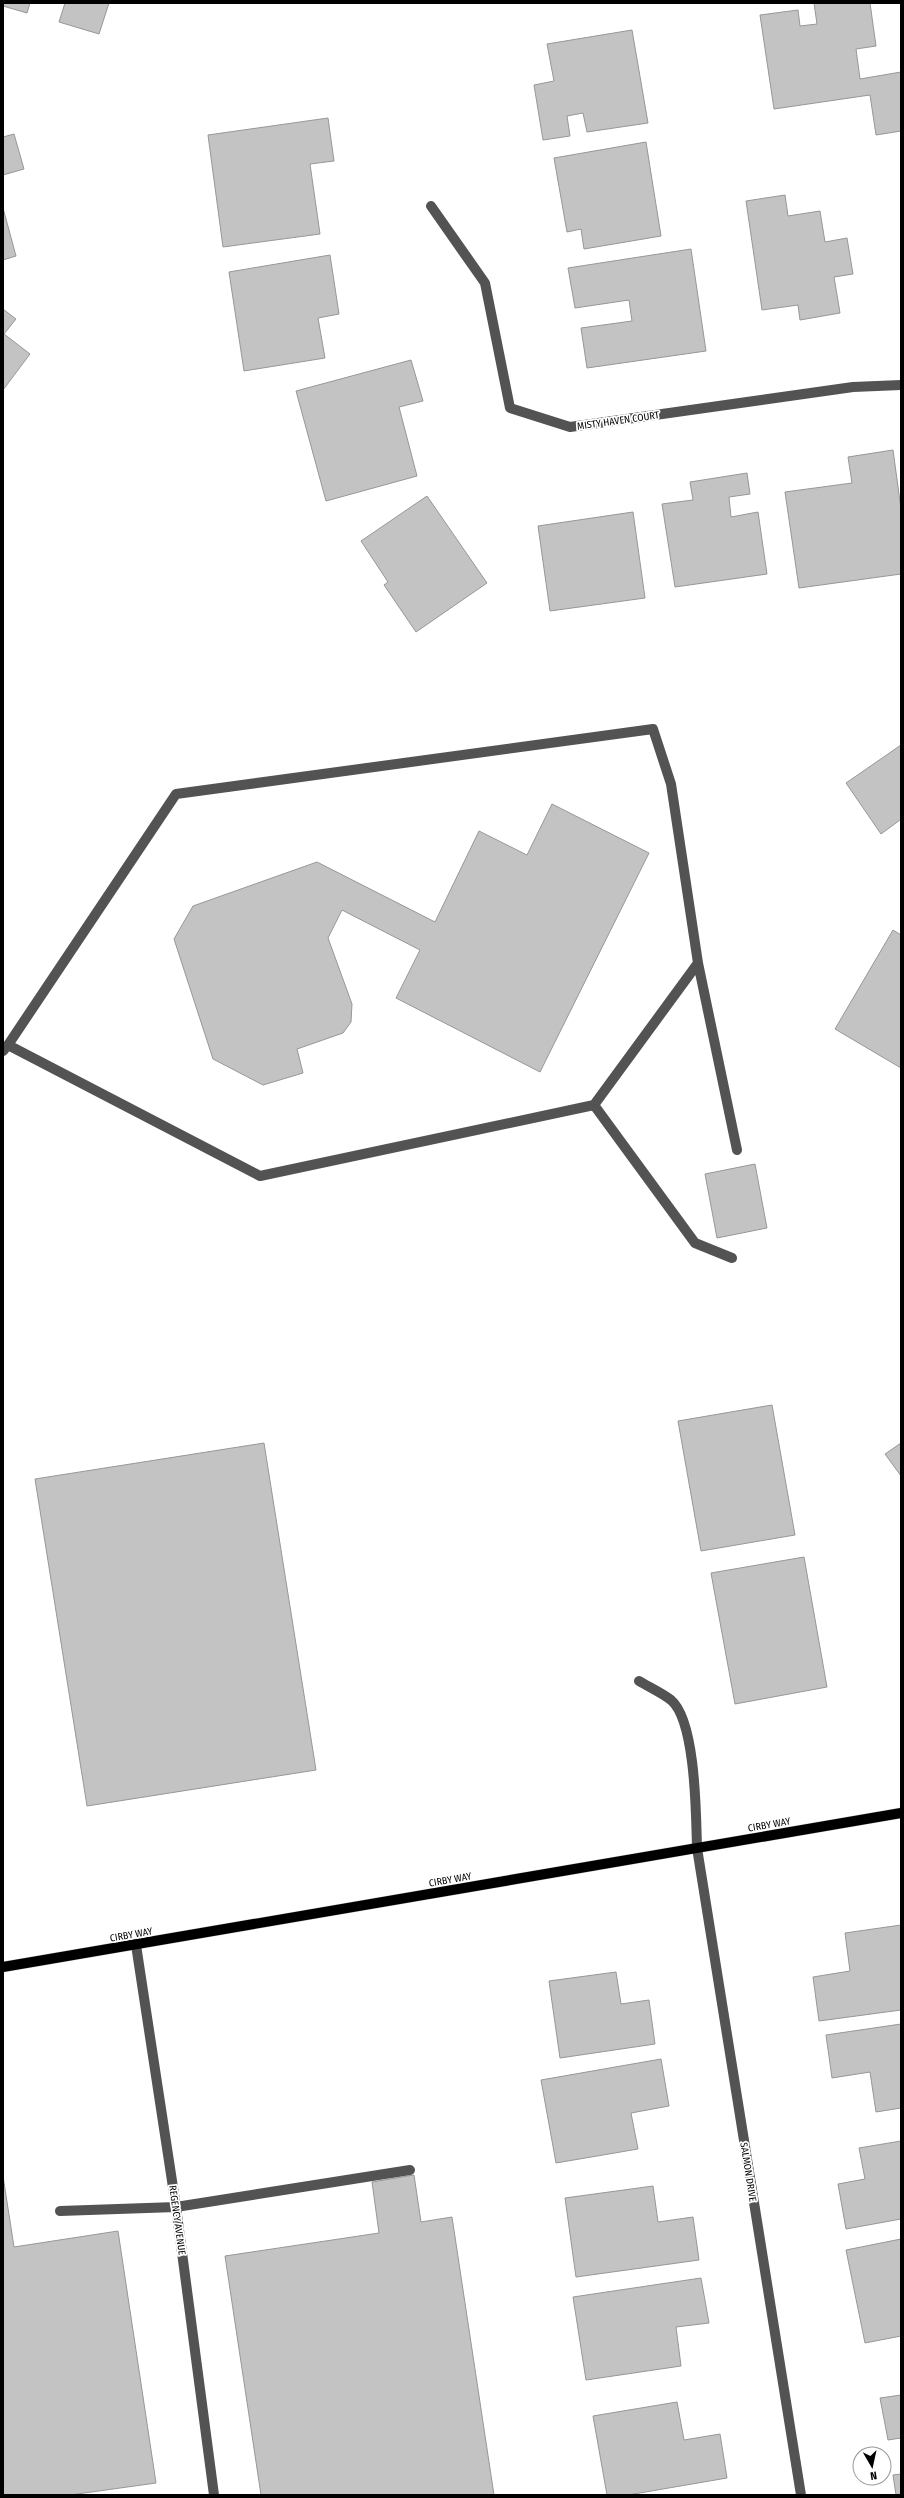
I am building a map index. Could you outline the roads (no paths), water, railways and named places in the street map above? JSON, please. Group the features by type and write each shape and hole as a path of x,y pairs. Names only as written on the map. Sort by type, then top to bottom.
{"main road":[{"name":"CIRBY WAY","path":"3,1967 901,1813"}],"street":[{"name":"MISTY HAVEN COURT","path":"431,206 484,283 510,408 570,427 853,387 901,385"},
{"path":"698,963 594,1105 260,1176 5,1048 176,794 652,729 671,784 698,963 737,1150"},
{"path":"594,1105 695,1243 732,1258"},
{"name":"SALMON DRIVE","path":"639,1681 672,1701 685,1724 694,1782 697,1848 801,2495"},
{"name":"REGENCY AVENUE","path":"136,1945 176,2207 214,2495"},
{"path":"60,2211 176,2207 410,2170"}]}
